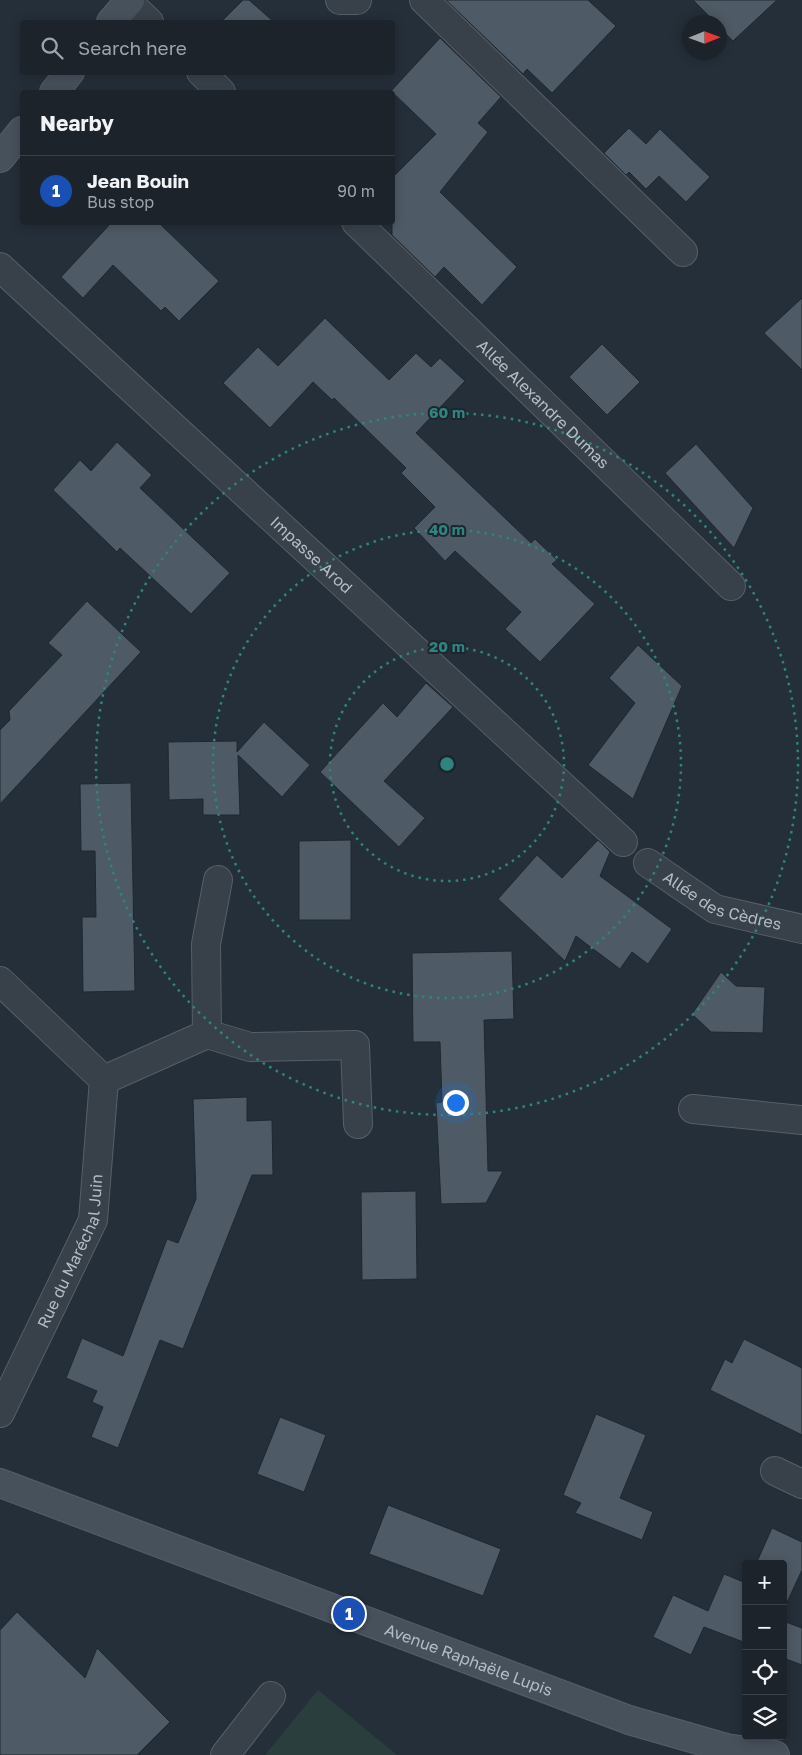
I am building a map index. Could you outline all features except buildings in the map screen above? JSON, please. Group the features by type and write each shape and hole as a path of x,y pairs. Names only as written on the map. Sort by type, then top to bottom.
{"street":[{"path":"340,0 357,0"},
{"path":"424,0 683,252"},
{"path":"123,8 145,20"},
{"path":"56,90 68,75"},
{"path":"204,75 219,90"},
{"path":"0,158 20,133"},
{"name":"Allée Alexandre Dumas","path":"359,225 731,586"},
{"name":"Impasse Arod","path":"0,267 623,842"},
{"name":"Allée des Cèdres","path":"648,863 715,909 802,930"},
{"path":"207,1034 206,944 218,880"},
{"path":"0,980 104,1080 207,1034 250,1047 355,1045 358,1124"},
{"name":"Rue du Maréchal Juin","path":"0,1413 93,1220 104,1080"},
{"path":"693,1109 802,1120"},
{"path":"775,1471 802,1484"},
{"name":"Avenue Raphaële Lupis","path":"0,1483 629,1720 726,1748 775,1755"},
{"path":"225,1755 271,1696"}],"green space":[{"path":"318,1690 397,1755 265,1755"}],"place":[{"name":"Jean Bouin","path":"349,1614"}]}
